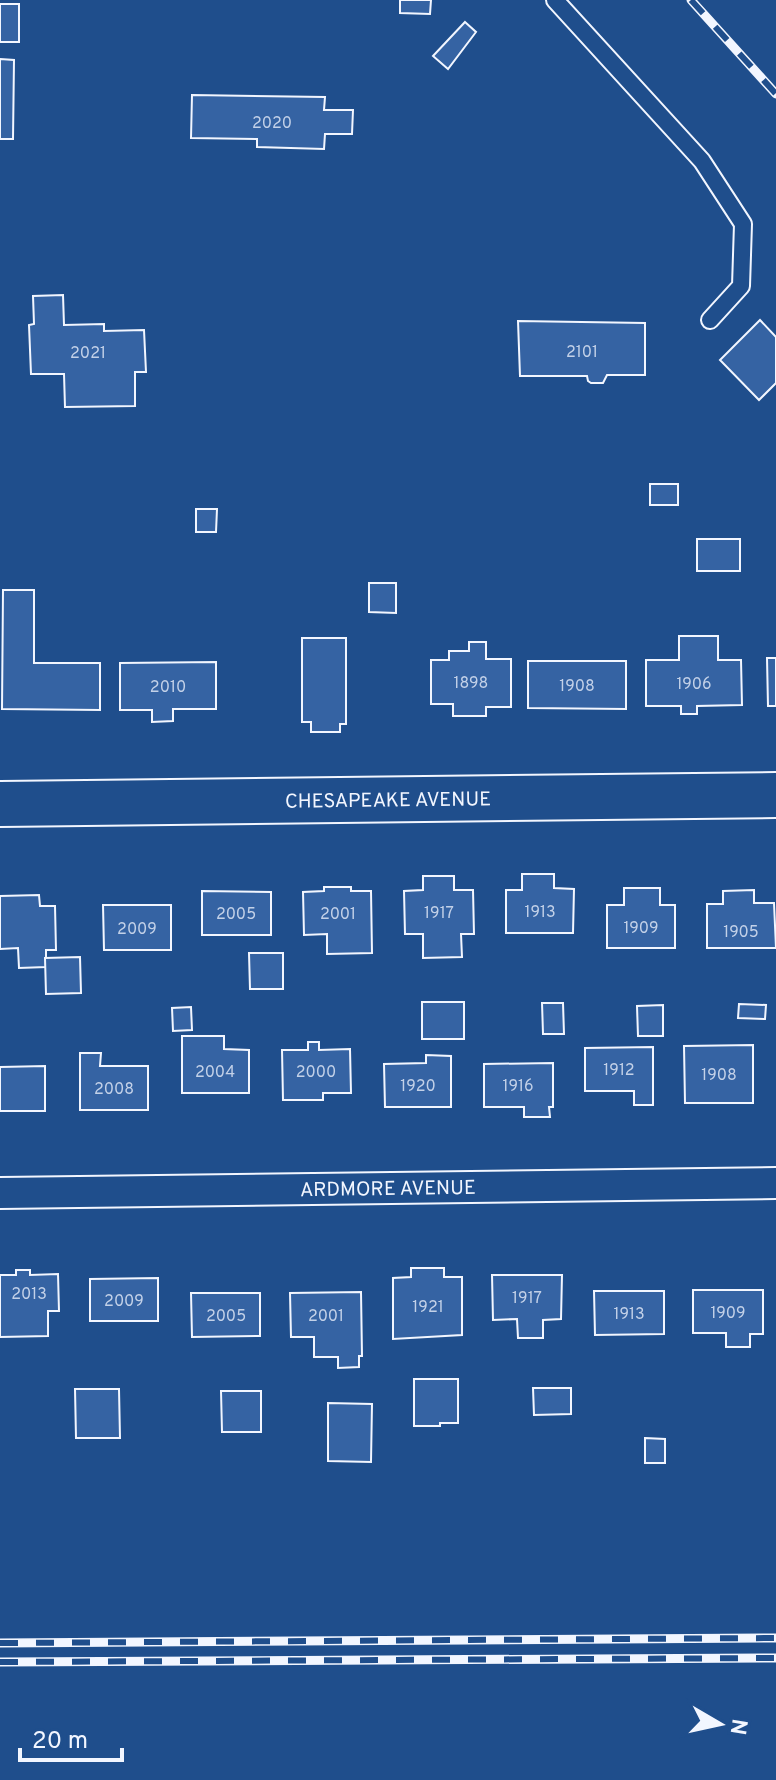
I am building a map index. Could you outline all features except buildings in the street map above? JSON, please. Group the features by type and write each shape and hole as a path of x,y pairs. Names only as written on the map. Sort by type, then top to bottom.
{"street":[{"name":"CHESAPEAKE AVENUE","path":"0,804 776,795"},
{"name":"ARDMORE AVENUE","path":"0,1193 776,1183"}],"lane":[{"path":"555,0 702,161 743,224 741,286 710,320"}],"railway":[{"path":"691,0 776,94"},
{"path":"0,1643 776,1638"},
{"path":"0,1662 776,1658"}]}
